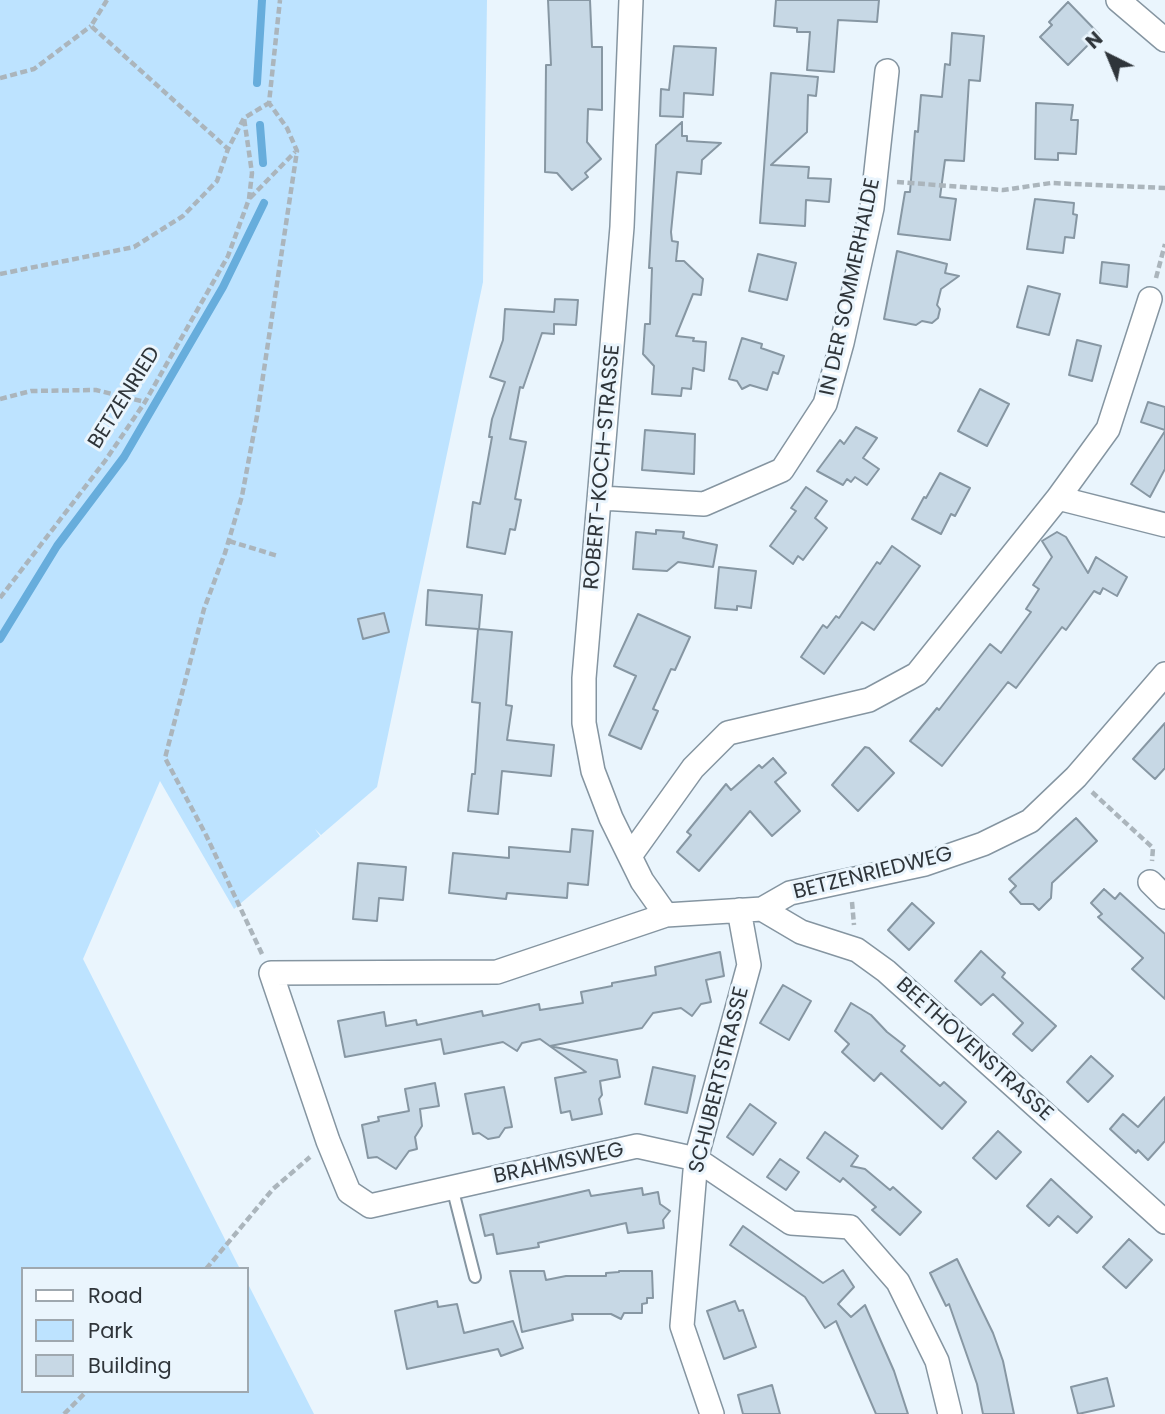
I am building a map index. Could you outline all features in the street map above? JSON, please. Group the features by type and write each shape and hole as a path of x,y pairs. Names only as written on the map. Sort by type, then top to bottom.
{"street":[{"name":"ROBERT-KOCH-STRASSE","path":"631,0 622,228 584,678 584,723 593,771 611,818 642,881 666,915"},
{"path":"1118,0 1165,40"},
{"name":"IN DER SOMMERHALDE","path":"601,498 704,504 782,470 825,404 842,344 872,208 887,71"},
{"path":"630,856 693,768 728,733 869,700 917,674 1058,498 1108,429 1150,299"},
{"path":"1058,498 1165,525"},
{"name":"BETZENRIEDWEG","path":"271,973 498,971 666,915 762,909 790,893 925,864 983,844 1030,821 1076,777 1165,674"},
{"name":"BEETHOVENSTRASSE","path":"762,909 801,932 857,950 886,971 1165,1222"},
{"name":"SCHUBERTSTRASSE","path":"712,1414 682,1326 696,1159 749,965 739,910"},
{"name":"BRAHMSWEG","path":"271,973 328,1141 349,1192 370,1206 638,1146 696,1159 791,1223 850,1227 898,1282 937,1361 950,1414"}],"lane":[{"path":"452,1187 475,1277"}],"path":[{"path":"0,78 34,69 91,26 107,0"},
{"path":"271,973 206,835 165,758 204,609 242,496 257,416 297,151 287,128 269,103 281,0"},
{"path":"91,26 228,149"},
{"path":"0,274 134,247 183,216 217,181 228,149 244,118 269,103"},
{"path":"244,118 252,173 249,199"},
{"path":"249,199 297,151"},
{"path":"875,180 1003,190 1051,183 1165,188"},
{"name":"BETZENRIED","path":"0,598 104,461 145,402 228,256 249,199"},
{"path":"1150,299 1165,244"},
{"path":"0,399 31,391 96,390 145,402"},
{"path":"229,541 278,556"},
{"path":"1076,777 1153,848 1158,889"},
{"path":"850,880 857,950"},
{"path":"208,1267 273,1189 328,1141"},
{"path":"64,1414 86,1393"}],"green space":[{"path":"0,0 487,0 483,282 377,787 321,835 315,829 320,836 234,909 160,781 83,959 239,1267 21,1267 21,1393 248,1393 248,1284 314,1414 0,1414"}],"building":[{"path":"548,0 590,0 592,47 602,47 602,110 588,109 587,142 601,159 585,173 588,177 572,190 557,173 545,172 546,65 551,65"},
{"path":"776,0 879,0 877,22 838,20 834,72 807,70 810,32 797,32 797,28 774,26"},
{"path":"1068,2 1099,34 1068,65 1040,37 1052,25 1049,22"},
{"path":"952,33 984,36 980,81 969,80 964,161 945,160 940,197 956,199 950,240 898,234 905,192 910,192 921,95 942,97 945,64 950,65"},
{"path":"674,46 716,48 713,95 684,93 683,117 660,116 661,89 669,90"},
{"path":"771,73 818,77 816,96 808,95 807,132 771,165 809,167 808,178 831,179 829,202 806,200 805,226 760,223"},
{"path":"1036,103 1073,105 1071,120 1078,120 1076,154 1058,153 1058,160 1035,159"},
{"path":"682,122 682,136 687,136 687,141 721,143 702,160 701,174 677,172 671,232 672,241 678,242 676,261 684,261 703,279 701,295 693,294 676,336 706,342 704,371 693,368 691,389 682,388 681,396 652,394 654,366 643,354 645,324 650,324 652,268 649,268 656,145"},
{"path":"1035,199 1074,203 1073,214 1077,215 1074,238 1065,237 1063,253 1027,249"},
{"path":"897,251 947,264 945,273 959,276 941,289 937,305 940,309 938,318 932,323 922,321 916,325 884,319"},
{"path":"758,254 796,263 787,300 749,291"},
{"path":"1102,262 1129,265 1127,287 1100,283"},
{"path":"1028,286 1060,294 1049,335 1017,327"},
{"path":"555,299 578,300 576,325 554,324 554,334 542,333 523,388 520,387 510,439 526,442 515,499 521,500 515,530 510,529 505,554 467,547 473,502 480,504 492,437 489,437 492,419 505,382 490,377 503,340 505,309 554,312"},
{"path":"742,338 762,344 761,348 784,356 778,374 773,372 767,390 750,385 742,389 737,381 729,379"},
{"path":"1077,340 1101,346 1092,381 1069,375"},
{"path":"980,389 1009,404 987,446 958,431"},
{"path":"1148,402 1165,407 1165,430 1141,422"},
{"path":"856,427 877,438 863,458 879,469 867,485 855,477 851,482 847,479 843,485 817,471 840,440 844,444"},
{"path":"645,430 695,434 694,474 642,470"},
{"path":"1165,431 1165,469 1150,497 1131,484"},
{"path":"940,473 970,488 955,516 951,514 941,534 912,519"},
{"path":"806,487 827,501 815,518 827,528 803,560 798,556 793,564 770,546 796,511 791,508"},
{"path":"656,530 684,532 683,538 717,545 713,567 678,562 667,571 633,569 636,532 656,534"},
{"path":"1057,532 1066,537 1088,573 1096,557 1127,577 1117,596 1103,588 1100,594 1094,591 1066,630 1062,627 1016,688 1008,682 942,766 910,741 937,708 939,710 990,644 1001,653 1031,612 1026,609 1039,589 1033,585 1052,557 1042,541"},
{"path":"892,546 920,566 874,630 862,622 824,674 801,657 823,625 827,628 836,616 839,618 877,562 880,564"},
{"path":"719,567 756,571 751,608 715,608"},
{"path":"428,590 482,595 479,629 512,632 506,705 512,706 507,740 554,745 551,776 502,771 498,814 468,811 472,774 475,774 480,703 472,702 478,629 426,625"},
{"path":"384,613 389,632 363,639 358,619"},
{"path":"638,614 690,637 675,670 671,669 653,709 658,711 641,749 609,735 636,676 614,666"},
{"path":"1165,723 1165,768 1155,779 1133,759"},
{"path":"865,747 894,773 858,811 832,785"},
{"path":"773,758 786,773 775,782 800,811 772,836 750,811 699,871 677,852 691,835 687,832 726,784 731,790 759,765 762,768"},
{"path":"1076,818 1097,841 1052,883 1051,898 1039,910 1033,904 1021,904 1010,892 1016,886 1009,879"},
{"path":"572,829 593,831 588,885 568,883 567,898 507,893 506,899 449,893 453,853 509,858 509,847 570,852"},
{"path":"358,863 406,867 403,900 379,898 377,921 353,919"},
{"path":"1104,889 1115,899 1120,893 1165,934 1165,999 1132,969 1143,958 1098,917 1102,914 1091,903"},
{"path":"912,903 934,923 909,950 888,930"},
{"path":"981,951 1005,973 1002,977 1056,1026 1032,1051 1013,1034 1023,1023 993,994 981,1005 955,981"},
{"path":"720,952 724,976 706,980 711,1002 701,1004 692,1016 681,1008 653,1013 642,1028 550,1046 617,1060 620,1077 600,1081 602,1114 572,1120 570,1111 561,1113 555,1078 586,1072 540,1039 522,1043 517,1051 503,1042 444,1054 441,1039 345,1057 338,1021 384,1012 386,1026 416,1020 417,1025 482,1011 483,1016 539,1004 540,1010 583,1003 581,992 656,975 655,967"},
{"path":"783,985 811,1001 789,1040 760,1023"},
{"path":"851,1003 871,1015 905,1046 901,1051 940,1086 944,1082 966,1102 942,1129 881,1073 874,1081 842,1052 849,1044 835,1031"},
{"path":"1091,1056 1113,1076 1088,1102 1067,1082"},
{"path":"653,1067 695,1076 687,1113 645,1104"},
{"path":"435,1083 439,1106 420,1109 422,1126 415,1137 417,1149 409,1151 396,1169 377,1157 368,1158 362,1125 379,1121 378,1117 409,1111 405,1089"},
{"path":"504,1087 512,1127 505,1128 499,1137 488,1139 479,1133 473,1134 465,1094"},
{"path":"1165,1097 1165,1141 1148,1160 1138,1150 1136,1153 1110,1129 1123,1114 1138,1127"},
{"path":"750,1104 776,1123 753,1155 727,1137"},
{"path":"998,1131 1021,1152 996,1179 973,1158"},
{"path":"825,1132 858,1156 851,1166 865,1169 890,1190 893,1187 921,1212 900,1235 872,1210 876,1207 843,1178 840,1182 807,1158"},
{"path":"780,1159 799,1172 786,1190 767,1177"},
{"path":"1051,1179 1092,1217 1077,1233 1058,1216 1049,1226 1027,1206"},
{"path":"642,1188 643,1195 658,1192 660,1204 670,1211 663,1220 664,1228 628,1233 626,1223 538,1243 539,1247 497,1254 493,1234 485,1236 480,1215 589,1190 591,1196"},
{"path":"743,1226 823,1283 843,1270 854,1287 838,1304 851,1317 865,1305 894,1371 908,1414 876,1414 836,1321 825,1328 805,1297 730,1245"},
{"path":"1129,1239 1152,1260 1126,1288 1103,1267"},
{"path":"957,1259 993,1333 1003,1361 1014,1414 983,1414 977,1384 949,1304 946,1306 930,1273"},
{"path":"510,1271 544,1271 546,1280 566,1276 606,1276 606,1273 619,1271 652,1271 653,1298 647,1298 647,1303 642,1304 642,1313 624,1313 621,1319 611,1314 572,1314 573,1320 522,1332"},
{"path":"437,1301 438,1307 457,1304 464,1333 513,1321 523,1348 501,1356 498,1349 407,1369 395,1311"},
{"path":"735,1301 739,1311 743,1310 756,1347 724,1359 707,1311"},
{"path":"1107,1378 1114,1406 1078,1414 1071,1387"},
{"path":"772,1385 780,1414 743,1414 738,1395"}],"waterway":[{"path":"257,83 262,0"},
{"path":"260,125 263,163"},
{"path":"0,639 57,546 124,457 223,287 264,203"}]}
